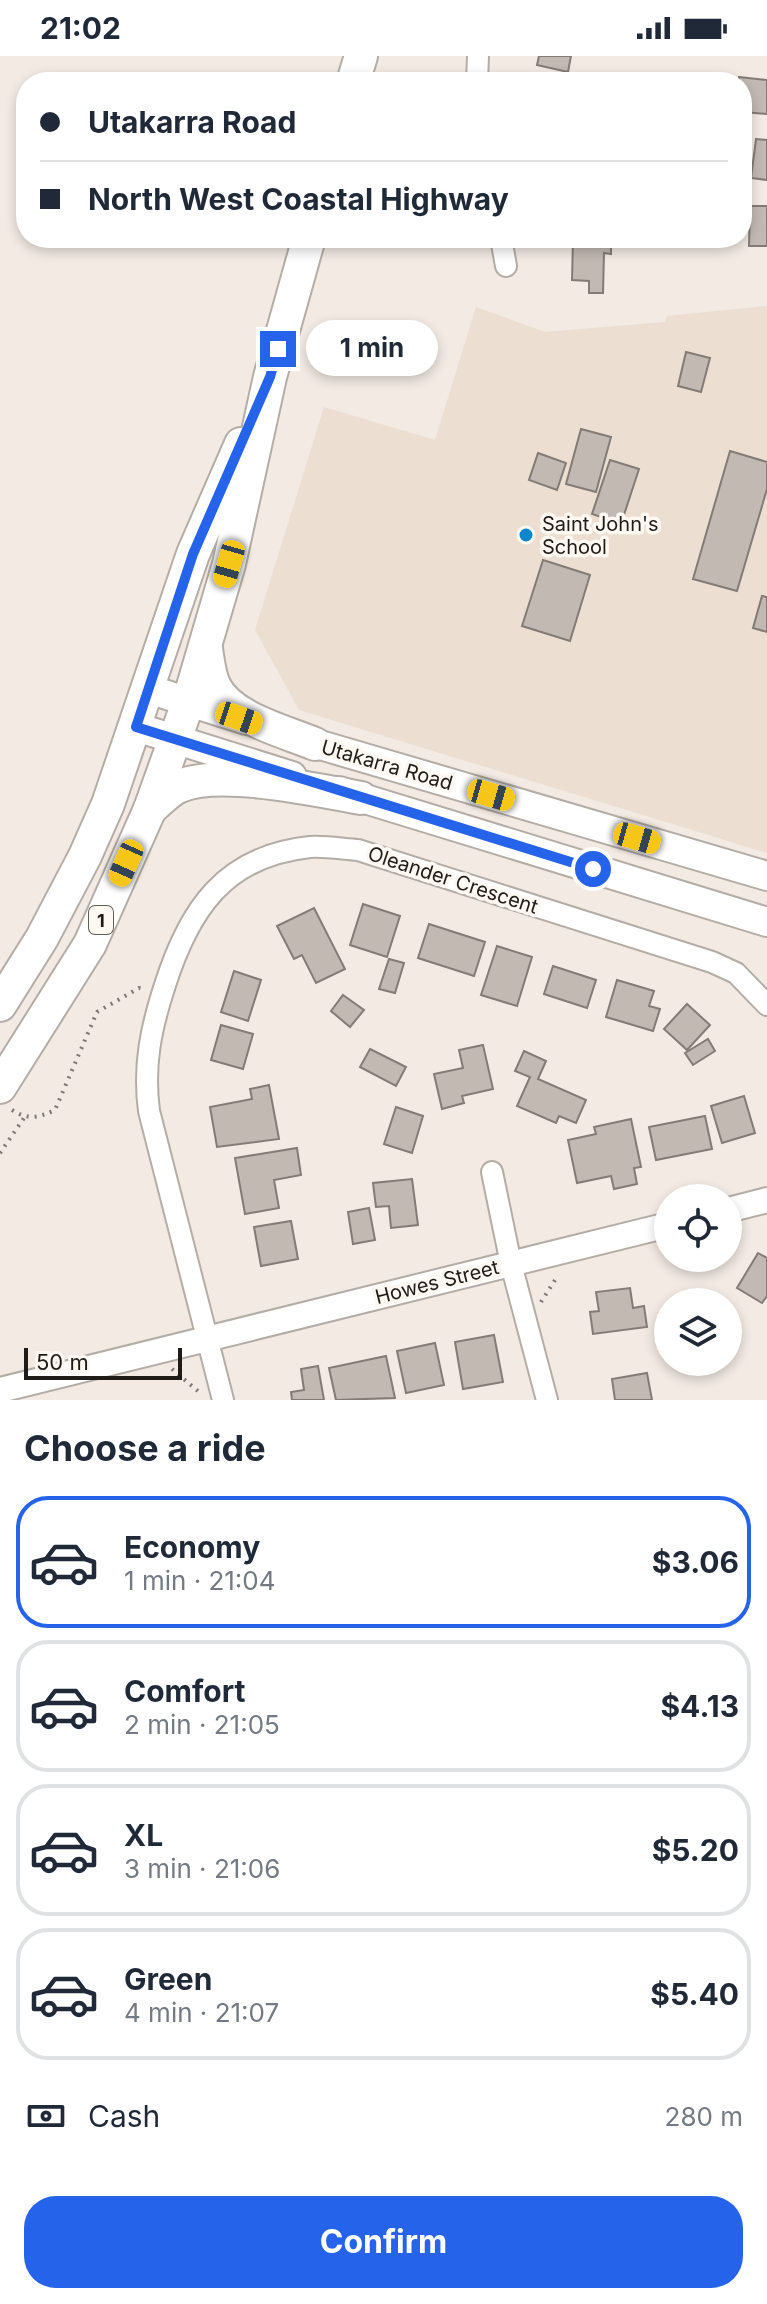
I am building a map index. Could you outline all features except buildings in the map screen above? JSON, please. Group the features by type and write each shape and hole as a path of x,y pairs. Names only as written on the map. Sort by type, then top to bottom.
{"highway":[{"name":"1","path":"4,1097 90,944 150,809 175,740 229,564 270,377 306,248"},
{"name":"1","path":"0,1005 85,856 136,727 193,554 270,377"},
{"path":"206,645 210,675 220,695 240,712 315,744"},
{"path":"150,809 178,786 212,781 285,785 361,798"}],"main road":[{"name":"Utakarra Road","path":"148,689 315,744 767,876"},
{"name":"Utakarra Road","path":"136,727 767,922"}],"street":[{"path":"503,248 506,266"},
{"name":"Oleander Crescent","path":"223,1400 149,1111 145,1079 148,1039 179,941 200,904 229,878 266,857 311,847 358,850 712,962 736,973 767,1005"},
{"path":"492,1172 511,1264 547,1400"},
{"path":"742,1206 767,1200"},
{"name":"Howes Street","path":"0,1390 654,1228"}],"path":[{"path":"4,1097 24,1118 40,1117 55,1110 97,1012 139,988 147,990"},
{"path":"0,1153 24,1118"}],"shaded area":[{"name":"Saint John's School","path":"767,306 767,853 299,710 255,630 324,407 435,440 476,307 545,332 665,322 667,316"}],"place":[{"name":"Saint John's School","path":"526,535"}],"route":[{"path":"278,349 270,377 193,554 136,727 593,869"}]}
